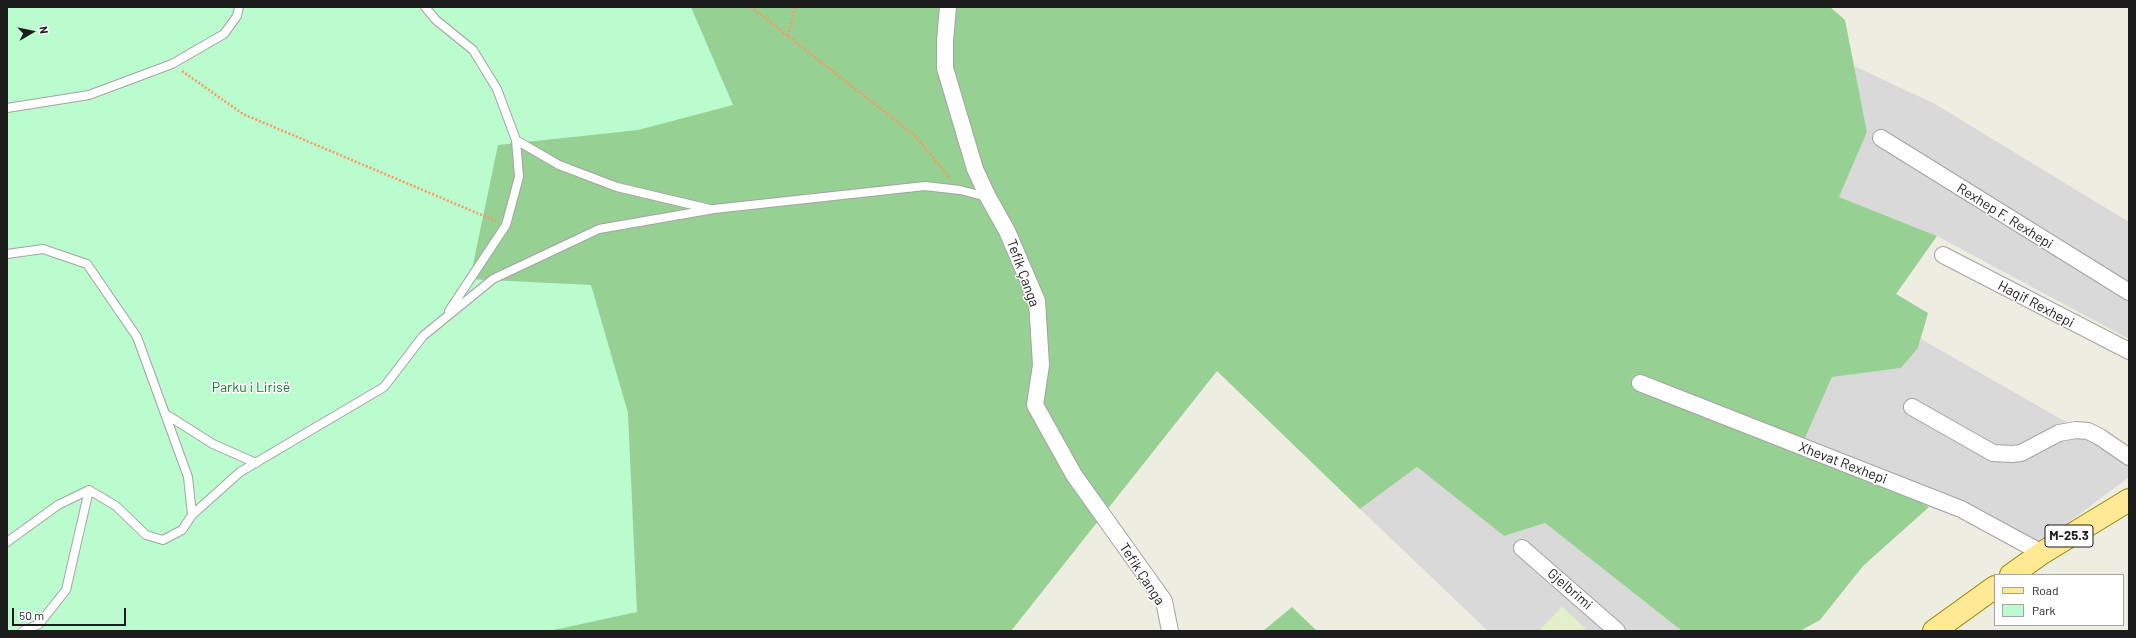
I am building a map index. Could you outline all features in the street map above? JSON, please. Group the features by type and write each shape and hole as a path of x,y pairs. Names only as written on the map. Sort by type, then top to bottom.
{"main road":[{"name":"M-25.3","path":"2012,574 2042,553 2129,500"},
{"path":"1934,631 1994,588"}],"street":[{"name":"Tefik Çanga","path":"948,7 945,41 945,68 975,169 988,197 1007,231 1037,301 1041,365 1035,405 1074,475 1164,601 1170,631"},
{"name":"Rexhep F. Rexhepi","path":"1881,138 2129,292"},
{"name":"Haqif Rexhepi","path":"1943,255 2129,352"},
{"name":"Xhevat Rexhepi","path":"1640,383 1961,510 2042,553"},
{"path":"1912,407 1993,453 2021,453 2059,433 2076,430 2100,436 2129,457"},
{"name":"Gjelbrimi","path":"1522,548 1617,631"}],"lane":[{"path":"7,108 89,95 172,64 224,34 236,16 239,7"},
{"path":"425,7 436,20 473,50 497,89 516,140 519,177 506,225 444,318"},
{"path":"516,140 559,165 617,187 714,209"},
{"path":"89,490 116,506 146,535 163,540 182,530 192,515 240,472 384,387 423,336 492,279 599,229 714,209 925,186 960,190 988,197"},
{"path":"7,254 43,249 87,264 137,337 167,414 188,477 192,515"},
{"path":"167,414 213,444 256,463"},
{"path":"7,542 58,506 89,490"},
{"path":"23,631 39,624 66,590 89,490"}],"path":[{"path":"751,7 914,135 960,190"},
{"path":"788,36 795,7"},
{"path":"172,64 243,114 506,225"}],"shaded area":[{"path":"1854,66 1935,104 2129,222 2129,339 1937,236 1839,197 1867,132"},
{"path":"1921,339 2129,458 2129,477 2037,546 1929,507 1805,438 1832,377 1901,368 1918,348"},
{"path":"1417,467 1504,536 1545,523 1682,631 1588,631 1562,607 1539,631 1488,631 1360,509"}],"green space":[{"path":"7,7 1830,7 1845,20 1867,132 1839,197 1937,236 1896,294 1928,313 1918,348 1901,368 1832,377 1805,438 1929,507 1863,566 1820,620 1800,631 1682,631 1545,523 1504,536 1417,467 1360,509 1217,371 1011,631 7,631"},
{"name":"Parku i Lirisë","path":"7,7 691,7 733,105 638,130 498,145 470,279 591,285 628,413 637,612 549,631 7,631"},
{"path":"1292,607 1317,631 1263,631"},
{"path":"1562,607 1588,631 1539,631"}]}
